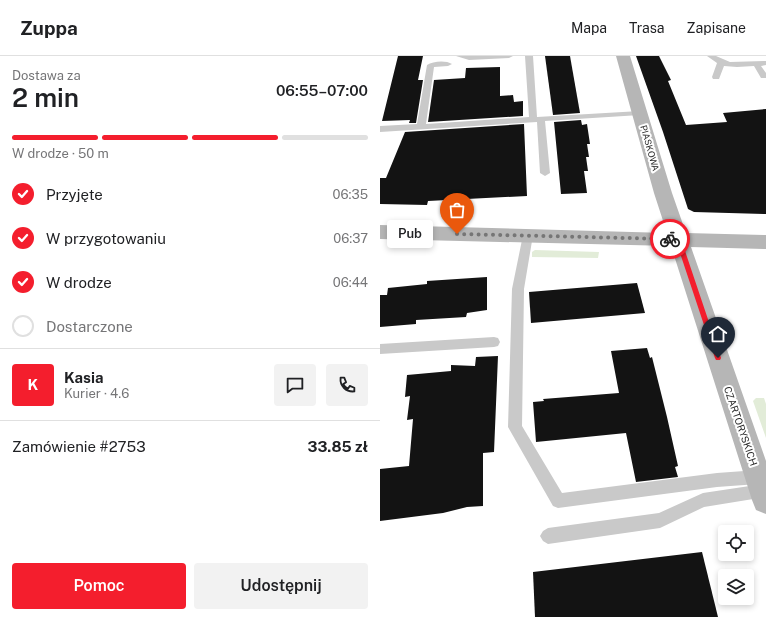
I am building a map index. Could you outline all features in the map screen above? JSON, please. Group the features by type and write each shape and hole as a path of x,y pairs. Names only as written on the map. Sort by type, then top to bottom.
{"main road":[{"name":"PIASKOWA","path":"624,56 678,239"},
{"path":"380,232 766,242"},
{"name":"CZARTORYSKICH","path":"678,239 762,489"}],"lane":[{"path":"460,56 469,58 509,56"},
{"path":"529,56 545,173"},
{"path":"711,56 721,63 736,65 766,63"},
{"path":"716,77 721,63"},
{"path":"421,126 431,65 448,64"},
{"path":"756,64 764,76"},
{"path":"380,129 520,121 537,118 640,113"},
{"path":"528,235 518,289 515,426 558,501 717,480 762,489"},
{"path":"380,348 494,342"},
{"path":"548,536 660,520 703,500 762,489"}],"green space":[{"path":"535,250 599,252 598,258 532,257 532,252"},
{"path":"756,398 764,398 766,404 766,438 753,401"}],"building":[{"path":"398,56 423,56 418,80 423,80 416,123 409,123 410,120 382,121"},
{"path":"545,56 570,56 580,113 553,115"},
{"path":"636,56 659,56 671,80 668,81 686,125 727,122 723,113 766,109 766,214 694,212 688,209"},
{"path":"500,67 500,96 513,95 514,102 523,101 523,116 428,122 434,80 465,78 466,68"},
{"path":"581,120 582,125 587,124 590,144 587,144 589,157 586,157 588,171 584,171 587,193 561,194 554,122"},
{"path":"524,124 527,196 428,201 427,205 380,204 380,178 386,178 405,132"},
{"path":"487,277 487,310 467,313 466,317 416,320 416,324 380,327 380,295 387,295 388,288 427,284 427,281"},
{"path":"637,283 645,313 531,323 529,292"},
{"path":"647,348 650,358 652,357 667,417 678,466 675,467 678,477 636,482 626,433 536,442 533,402 544,401 543,399 619,393 611,351"},
{"path":"498,356 494,452 483,453 483,506 467,507 443,513 380,521 380,469 409,466 413,419 407,420 410,396 405,397 407,375 451,371 451,365 475,366 476,357"},
{"path":"702,552 718,617 535,617 533,572"}],"way so far":[{"path":"457,234 670,239"}],"place":[{"name":"Pub","path":"457,234"}],"route":[{"path":"670,239 678,239 718,358"}]}
